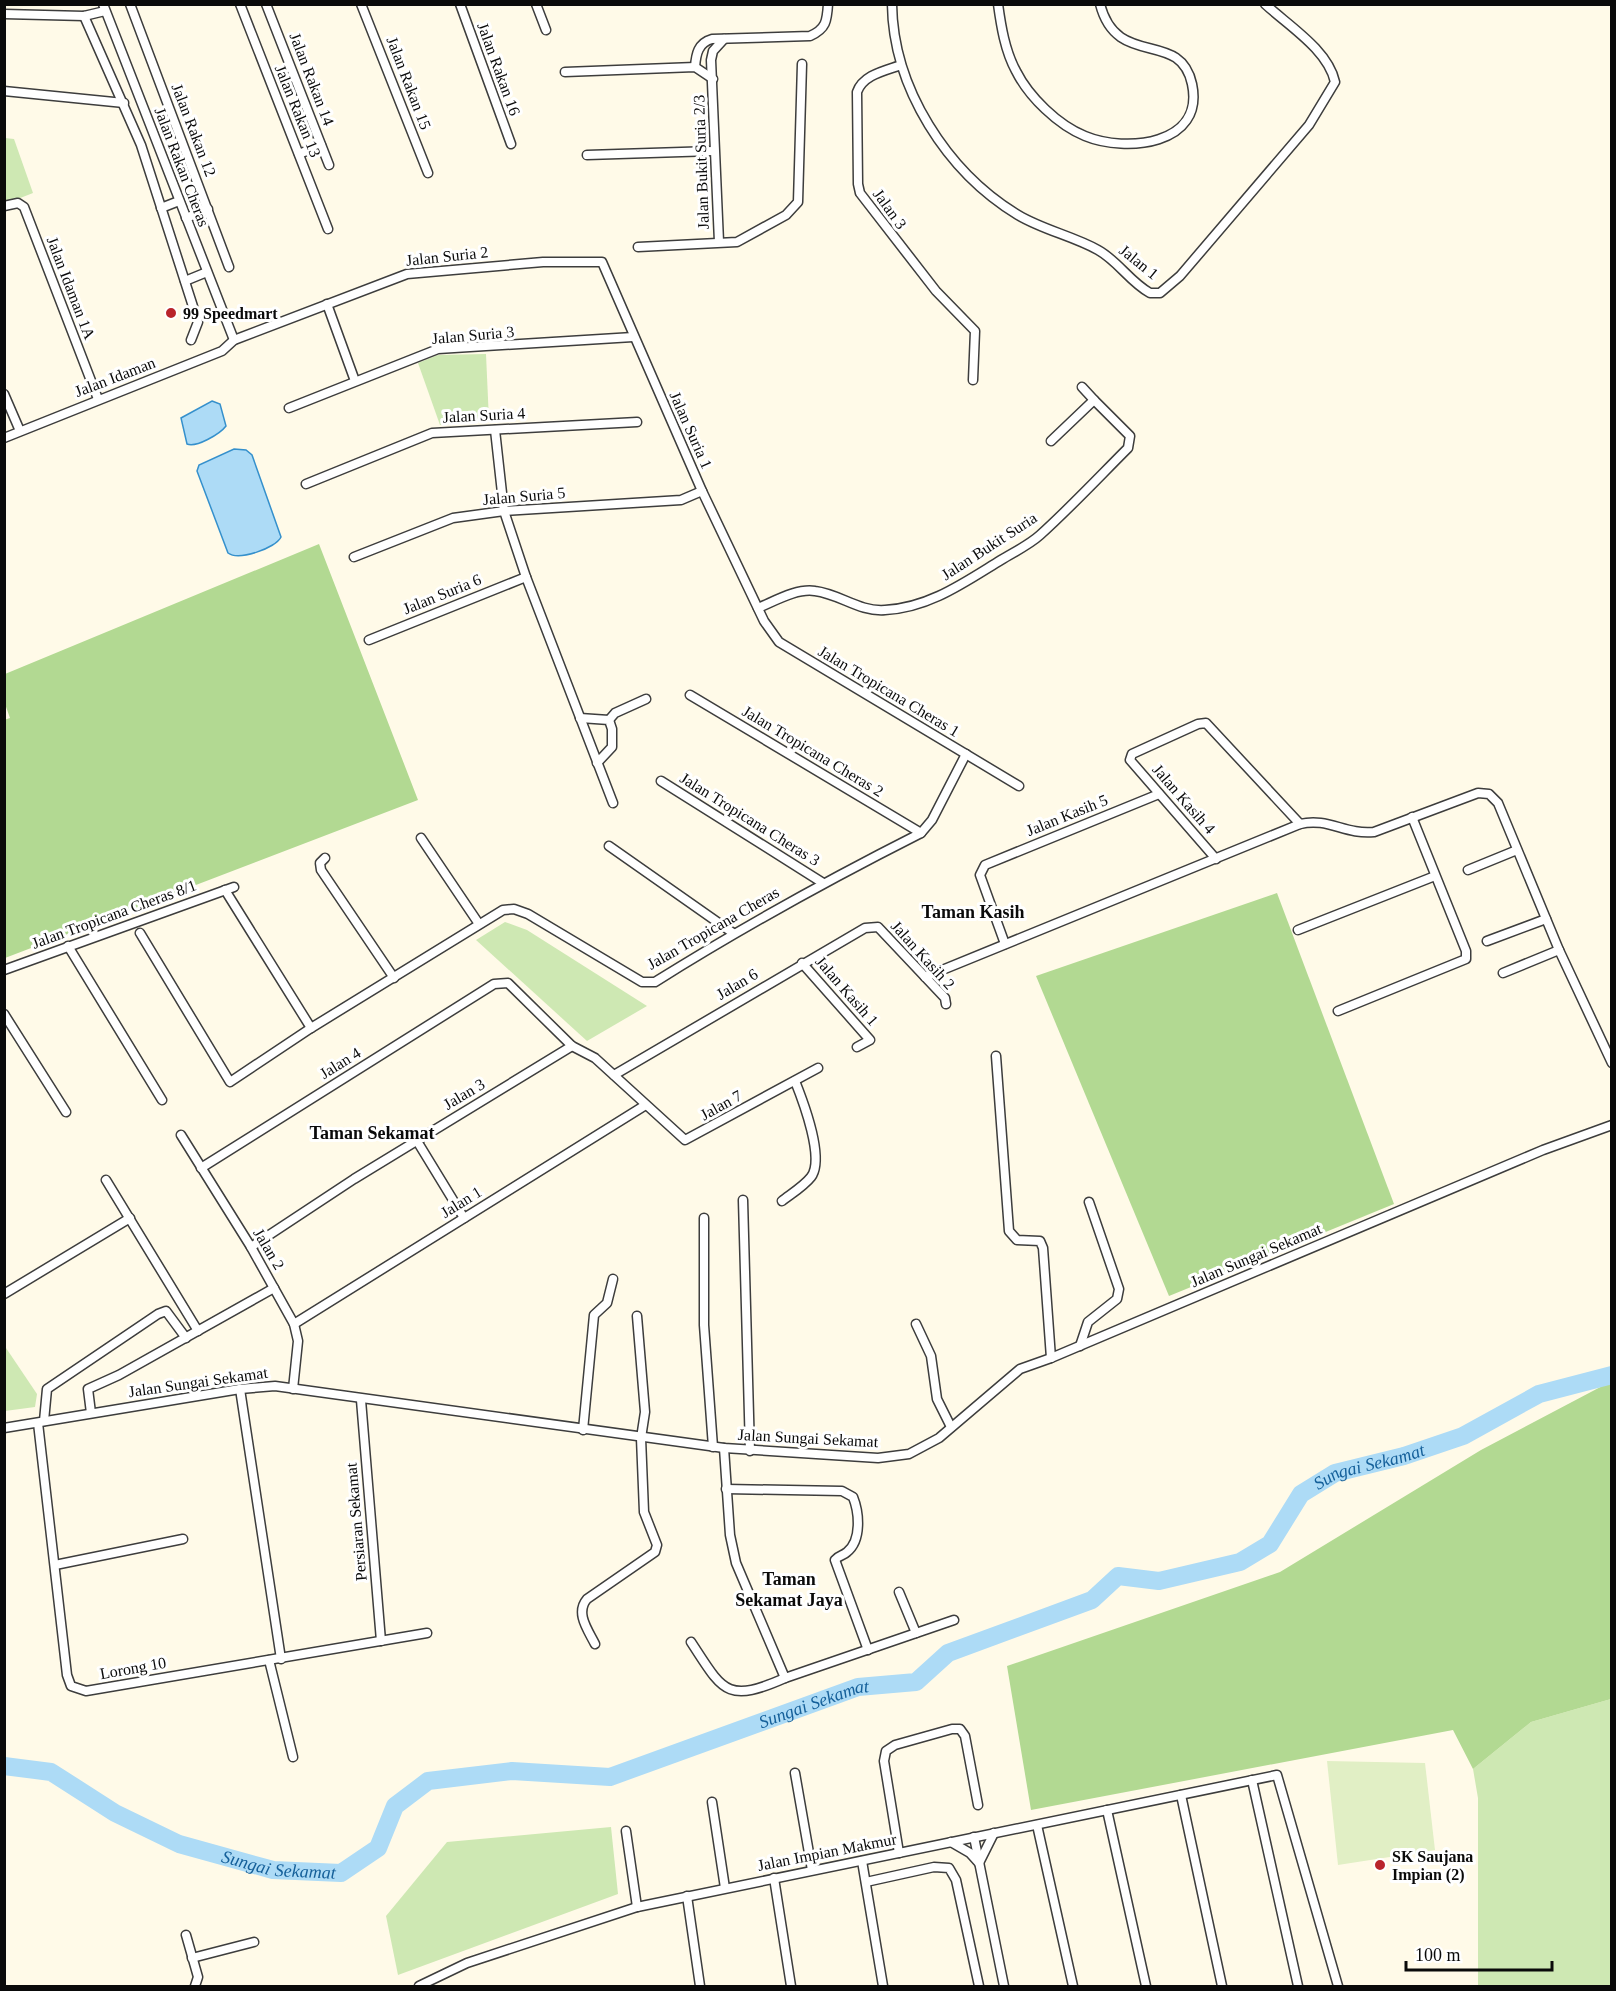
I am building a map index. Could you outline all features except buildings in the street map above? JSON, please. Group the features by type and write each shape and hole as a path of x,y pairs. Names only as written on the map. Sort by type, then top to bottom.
{"street":[{"name":"Jalan Rakan 12","path":"129,4 229,267"},
{"name":"Jalan Rakan 13","path":"240,4 327,229"},
{"name":"Jalan Rakan 14","path":"266,4 329,165"},
{"name":"Jalan Rakan 15","path":"361,4 428,173"},
{"name":"Jalan Rakan 16","path":"460,4 511,144"},
{"path":"536,4 546,30"},
{"path":"695,67 697,51 704,42 724,39 810,36 821,31 827,21 828,4"},
{"name":"Jalan 1","path":"892,4 892,25 901,65 916,101 932,130 955,160 994,198 1019,215 1098,250 1150,293 1160,292 1179,276 1309,125 1335,82 1332,70 1324,59 1265,4"},
{"path":"998,4 1002,30 1016,71 1040,103 1063,122 1084,136 1109,143 1143,144 1166,137 1183,125 1194,105 1192,85 1186,66 1175,55 1133,45 1116,36 1104,21 1100,4"},
{"path":"4,14 84,16 104,8"},
{"name":"Jalan Rakan Cheras","path":"104,8 234,340"},
{"path":"84,16 124,103 161,208 198,322 191,340"},
{"name":"Jalan Bukit Suria 2/3","path":"719,242 713,151 711,60 713,51 724,39"},
{"path":"638,247 736,242 786,215 798,202 802,64"},
{"name":"Jalan 3","path":"901,65 873,75 861,83 857,92 860,192 929,282 975,331 973,380"},
{"path":"565,72 695,67 713,80"},
{"path":"4,91 124,103"},
{"path":"299,154 321,145"},
{"path":"587,155 713,151"},
{"path":"161,208 179,201"},
{"name":"Jalan Idaman 1A","path":"4,206 18,203 24,207 98,399"},
{"path":"186,218 208,208"},
{"name":"Jalan Suria 2","path":"234,340 407,274 543,262 602,262"},
{"name":"Jalan Suria 1","path":"602,262 633,338 758,608"},
{"path":"185,281 207,272"},
{"path":"327,304 355,381"},
{"name":"Jalan Suria 3","path":"289,408 438,349 633,338"},
{"name":"Jalan Idaman","path":"4,438 222,351 234,340"},
{"path":"1051,441 1094,400 1082,387"},
{"path":"4,394 20,431"},
{"name":"Jalan Bukit Suria","path":"758,608 794,594 813,590 838,597 857,607 882,611 906,609 926,603 1001,560 1038,537 1128,448 1130,436 1094,400"},
{"name":"Jalan Suria 4","path":"306,484 438,433 637,422"},
{"path":"495,430 504,512 526,577 613,803"},
{"name":"Jalan Suria 5","path":"354,557 453,518 504,512 681,500 702,491"},
{"name":"Jalan Suria 6","path":"369,640 526,577"},
{"name":"Jalan Tropicana Cheras 1","path":"758,608 779,642 1019,786"},
{"name":"Jalan Tropicana Cheras 2","path":"690,695 921,832"},
{"path":"609,720 615,713 646,699"},
{"path":"580,718 609,720"},
{"path":"597,763 612,747 612,729 609,720"},
{"name":"Jalan Kasih 4","path":"1216,859 1130,760 1132,754 1198,723 1206,723 1300,825"},
{"name":"Jalan Tropicana Cheras","path":"140,933 230,1082 311,1028 502,910 514,909 528,914 642,982 655,982 733,933 921,832 932,820 966,754"},
{"name":"Jalan Tropicana Cheras 3","path":"661,781 823,883"},
{"path":"925,977 1300,825 1321,821 1357,834 1374,832 1478,793 1489,794 1498,803 1558,950 1611,1063"},
{"name":"Jalan Kasih 5","path":"1005,944 980,875 985,865 1159,794"},
{"path":"1338,1011 1466,959 1466,951 1412,817"},
{"path":"421,838 479,924"},
{"path":"609,846 733,933"},
{"path":"1468,870 1517,850"},
{"path":"325,858 320,863 321,870 394,978"},
{"path":"1298,930 1436,876"},
{"name":"Jalan Tropicana Cheras 8/1","path":"4,970 230,889 311,1028"},
{"path":"1487,941 1546,919"},
{"name":"Jalan 6","path":"614,1075 802,963 865,928 878,927"},
{"name":"Jalan Kasih 2","path":"878,927 945,998 946,1004"},
{"path":"68,946 162,1100"},
{"path":"1503,973 1558,950"},
{"name":"Jalan Kasih 1","path":"802,963 870,1040 857,1047"},
{"name":"Jalan 4","path":"201,1168 494,984 508,983 572,1047"},
{"path":"4,1014 66,1112"},
{"path":"4,1026 13,1031"},
{"path":"572,1047 595,1058 644,1106"},
{"name":"Jalan 3","path":"251,1247 417,1141 572,1047"},
{"path":"996,1056 1009,1232 1017,1240 1040,1241 1043,1248 1051,1358"},
{"name":"Jalan 7","path":"644,1106 685,1140 818,1068"},
{"path":"782,1201 812,1176 816,1165 808,1115 795,1081"},
{"name":"Jalan 1","path":"294,1324 644,1106"},
{"name":"Jalan Sungai Sekamat","path":"4,1428 240,1389 274,1386 361,1400 750,1451 878,1458 909,1454 939,1438 1020,1369 1080,1346 1543,1150 1611,1125"},
{"name":"Jalan 2","path":"180,1135 251,1247 294,1324 298,1341 293,1389"},
{"path":"417,1141 464,1218"},
{"path":"106,1180 198,1330"},
{"path":"743,1200 750,1451"},
{"path":"1080,1346 1088,1322 1117,1299 1119,1289 1089,1202"},
{"path":"4,1294 130,1218"},
{"path":"704,1218 704,1325 713,1447"},
{"path":"583,1430 594,1315 607,1303 613,1279"},
{"path":"91,1413 88,1389 186,1338 274,1287"},
{"name":"Lorong 10","path":"186,1338 172,1317 165,1311 47,1389 41,1422 67,1675 71,1686 86,1691 427,1633"},
{"path":"595,1644 581,1614 581,1605 586,1599 655,1552 657,1545 644,1512 641,1438 645,1412 637,1316"},
{"path":"916,1324 931,1356 937,1399 951,1427"},
{"path":"240,1389 281,1659"},
{"name":"Persiaran Sekamat","path":"361,1400 381,1641"},
{"path":"724,1448 730,1535 736,1563 785,1678"},
{"path":"726,1489 842,1491 850,1494 855,1503 857,1531 849,1550 835,1560 868,1650"},
{"path":"55,1565 183,1539"},
{"path":"899,1592 916,1633"},
{"path":"691,1642 716,1681 726,1688 746,1692 954,1620"},
{"path":"269,1660 293,1757"},
{"path":"899,1853 884,1761 886,1751 895,1745 952,1729 960,1729 964,1736 978,1805"},
{"path":"795,1773 812,1870"},
{"name":"Jalan Impian Makmur","path":"419,1986 467,1963 584,1922 637,1907 1277,1775 1338,1986"},
{"path":"1251,1780 1298,1986"},
{"path":"1181,1795 1222,1986"},
{"path":"712,1802 725,1888"},
{"path":"1107,1810 1146,1986"},
{"path":"1037,1825 1073,1986"},
{"path":"626,1832 637,1907"},
{"path":"979,1863 994,1833"},
{"path":"974,1837 1004,1986"},
{"path":"951,1842 970,1853 979,1863"},
{"path":"862,1861 884,1986"},
{"path":"866,1882 934,1867 949,1868 956,1880 979,1986"},
{"path":"774,1878 791,1986"},
{"path":"687,1896 700,1986"},
{"path":"186,1935 198,1977 195,1986"},
{"path":"192,1958 254,1942"}],"green space":[{"path":"5,138 14,139 33,193 5,204"},
{"path":"486,354 489,421 440,425 418,363 438,355"},
{"path":"319,544 418,800 5,958 4,720 10,718 5,704 5,674"},
{"path":"1277,893 1394,1204 1169,1296 1036,976"},
{"path":"505,922 527,930 647,1006 587,1041 476,940"},
{"path":"4,1345 37,1394 35,1407 5,1411"},
{"path":"1608,1383 1612,1384 1611,1699 1531,1722 1473,1769 1453,1730 1031,1810 1007,1666 1280,1572 1481,1450"},
{"path":"1611,1699 1611,1986 1478,1986 1478,1798 1473,1769 1531,1722"},
{"path":"1327,1761 1425,1763 1435,1850 1338,1865"},
{"path":"611,1827 618,1894 398,1975 386,1916 447,1842"}],"water":[{"path":"212,401 220,404 226,426 208,440 187,444 181,418"},
{"path":"234,449 246,450 252,455 281,537 265,549 240,555 228,553 197,471 199,465"}],"waterway":[{"name":"Sungai Sekamat","path":"4,1766 51,1772 115,1813 179,1844 273,1870 341,1873 378,1848 395,1806 428,1781 512,1771 610,1777 858,1687 916,1682 948,1653 1092,1600 1118,1576 1159,1581 1240,1562 1270,1544 1301,1494 1335,1473 1404,1456 1463,1436 1539,1394 1612,1375"}],"place":[{"name":"99 Speedmart","path":"171,313"},
{"name":"SK Saujana Impian (2)","path":"1380,1865"}],"district":[{"name":"Taman Kasih","path":"973,912"},
{"name":"Taman Sekamat","path":"372,1133"},
{"name":"Taman Sekamat Jaya","path":"789,1589"}]}
